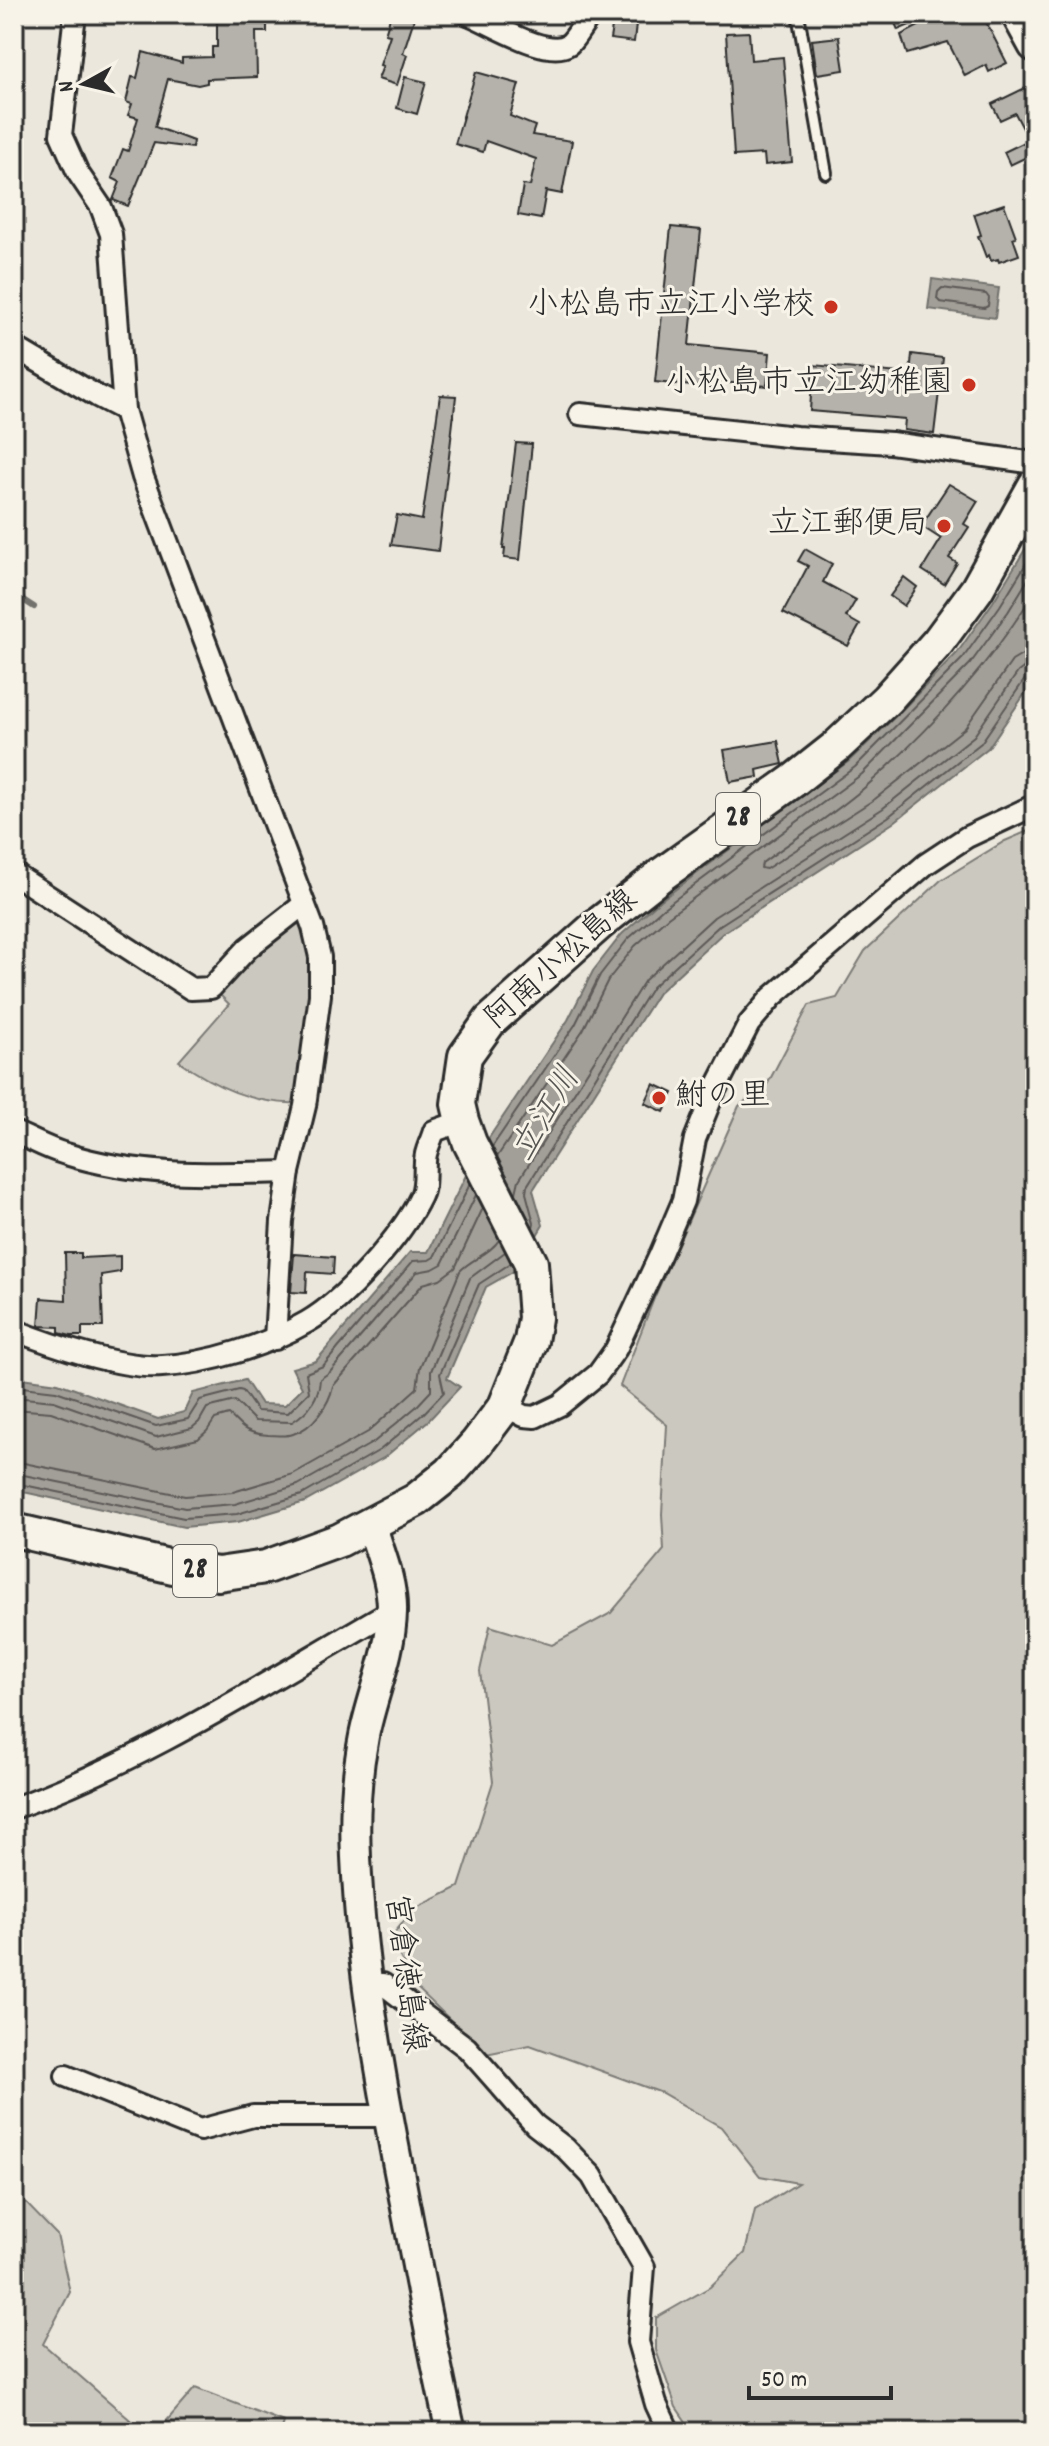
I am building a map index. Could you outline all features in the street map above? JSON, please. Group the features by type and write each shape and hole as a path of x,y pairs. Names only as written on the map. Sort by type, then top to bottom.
{"main road":[{"path":"1018,14 1035,45"},
{"name":"阿南小松島線","path":"14,1530 173,1567 218,1574 266,1567 327,1546 416,1500 450,1473 505,1406 531,1341 535,1318 531,1263 466,1132 458,1104 465,1056 490,1021 600,923 661,875 793,781 836,747 887,699 938,642 977,589 1035,485"},
{"name":"宮倉徳島線","path":"371,1524 391,1587 392,1610 391,1634 364,1735 356,1807 356,1856 367,1984 388,2116 433,2354 451,2432"}],"street":[{"path":"75,14 61,135 78,173 101,207 111,234 124,410 143,477 313,927 320,957 320,995 305,1106 289,1172 282,1221 275,1339"},
{"path":"468,14 514,36 551,48 568,44 593,14"},
{"path":"14,347 124,410"},
{"path":"580,414 796,437 891,443 1035,463"},
{"path":"505,1406 524,1416 535,1417 560,1405 598,1374 616,1349 683,1201 695,1139 714,1092 749,1024 772,997 926,864 967,837 1035,805"},
{"path":"14,874 191,989 211,988 248,948 304,904"},
{"path":"14,1330 76,1351 160,1367 205,1360 275,1339 310,1321 370,1268 402,1229 422,1193 426,1153 434,1131 466,1132"},
{"path":"14,1132 64,1154 128,1169 201,1175 289,1172"},
{"path":"14,1808 155,1745 392,1610"},
{"path":"367,1984 383,1984 467,2048 535,2125 565,2148 592,2176 644,2267 638,2342 656,2404 669,2432"},
{"path":"66,2076 200,2130 253,2116 388,2116"}],"lane":[{"path":"798,14 826,173"}],"shaded area":[{"path":"1035,828 1035,2432 693,2432 676,2407 656,2350 656,2318 710,2287 745,2253 755,2210 798,2183 760,2176 721,2127 662,2093 530,2045 486,2054 416,1987 390,1938 414,1909 459,1887 493,1782 480,1671 490,1626 552,1645 611,1613 664,1550 662,1514 667,1425 620,1386 655,1296 739,1106 768,1083 809,1005 837,998 865,951 941,880 1005,841"},
{"path":"302,918 315,971 298,1103 266,1101 235,1092 179,1061 229,1004 217,992 251,956"},
{"path":"14,2185 20,2197 57,2235 70,2292 43,2344 144,2432 14,2432"},
{"path":"195,2388 284,2422 281,2432 157,2432"}],"water":[{"path":"932,279 999,288 995,318 928,309"},
{"name":"立江川","path":"1035,533 1035,679 988,748 893,823 724,932 658,993 533,1190 543,1225 516,1270 486,1287 447,1378 460,1387 429,1420 385,1457 305,1502 238,1522 184,1527 14,1490 14,1377 58,1383 158,1419 184,1412 193,1393 245,1380 261,1404 285,1405 302,1388 292,1368 316,1361 410,1252 428,1252 472,1163 568,1020 593,971 622,934 657,903 849,761 899,713 957,653"}],"building":[{"path":"391,14 414,19 397,85 378,79 390,35 385,34"},
{"path":"891,14 936,14 898,30"},
{"path":"942,14 982,14 1007,63 989,72 986,65 965,76 948,42 907,54 901,35"},
{"path":"267,16 267,32 256,32 257,77 207,79 207,83 198,85 168,79 155,127 193,141 192,148 154,143 128,206 113,200 120,182 112,178 123,149 128,151 138,118 128,115 132,104 126,102 132,77 137,78 143,52 182,63 182,58 212,57 212,47 217,47 217,17"},
{"path":"613,21 636,24 634,42 610,39"},
{"path":"749,32 751,60 783,57 792,162 765,165 764,154 734,156 726,33"},
{"path":"839,37 844,70 817,74 812,40"},
{"path":"476,72 519,84 510,116 535,126 532,135 572,141 562,194 546,191 541,219 518,215 523,185 530,186 536,159 486,141 483,152 455,144"},
{"path":"405,77 426,82 417,114 397,108"},
{"path":"1025,88 1035,110 1035,153 1010,165 1004,152 1029,140 1015,113 1000,120 992,104"},
{"path":"1004,204 1019,255 999,262 998,259 991,261 989,255 986,257 978,236 981,235 974,214"},
{"path":"671,227 701,230 689,345 770,353 767,386 720,382 720,389 655,382"},
{"path":"912,354 943,358 934,434 904,430 905,419 810,411 813,365 910,374"},
{"path":"440,395 456,396 438,551 391,545 397,515 422,520"},
{"path":"516,443 532,444 520,560 504,558 503,549"},
{"path":"949,484 978,501 964,524 969,527 949,558 957,563 944,584 922,570 941,539 921,526"},
{"path":"805,549 832,564 823,582 856,600 846,617 860,625 848,646 783,613 808,566 798,561"},
{"path":"904,577 917,587 904,606 890,596"},
{"path":"778,741 783,764 757,770 758,777 730,782 724,750"},
{"name":"鮒の里","path":"654,1084 673,1093 664,1112 645,1103"},
{"path":"65,1253 81,1253 81,1258 120,1256 120,1272 101,1275 103,1327 82,1327 82,1336 59,1333 59,1327 39,1326 41,1298 66,1300"},
{"path":"294,1254 334,1257 333,1274 307,1272 306,1293 291,1292"}],"waterway":[{"path":"14,594 34,607"}],"place":[{"name":"小松島市立江小学校","path":"831,307"},
{"name":"小松島市立江幼稚園","path":"969,385"},
{"name":"立江郵便局","path":"944,526"},
{"name":"鮒の里","path":"659,1098"}]}
